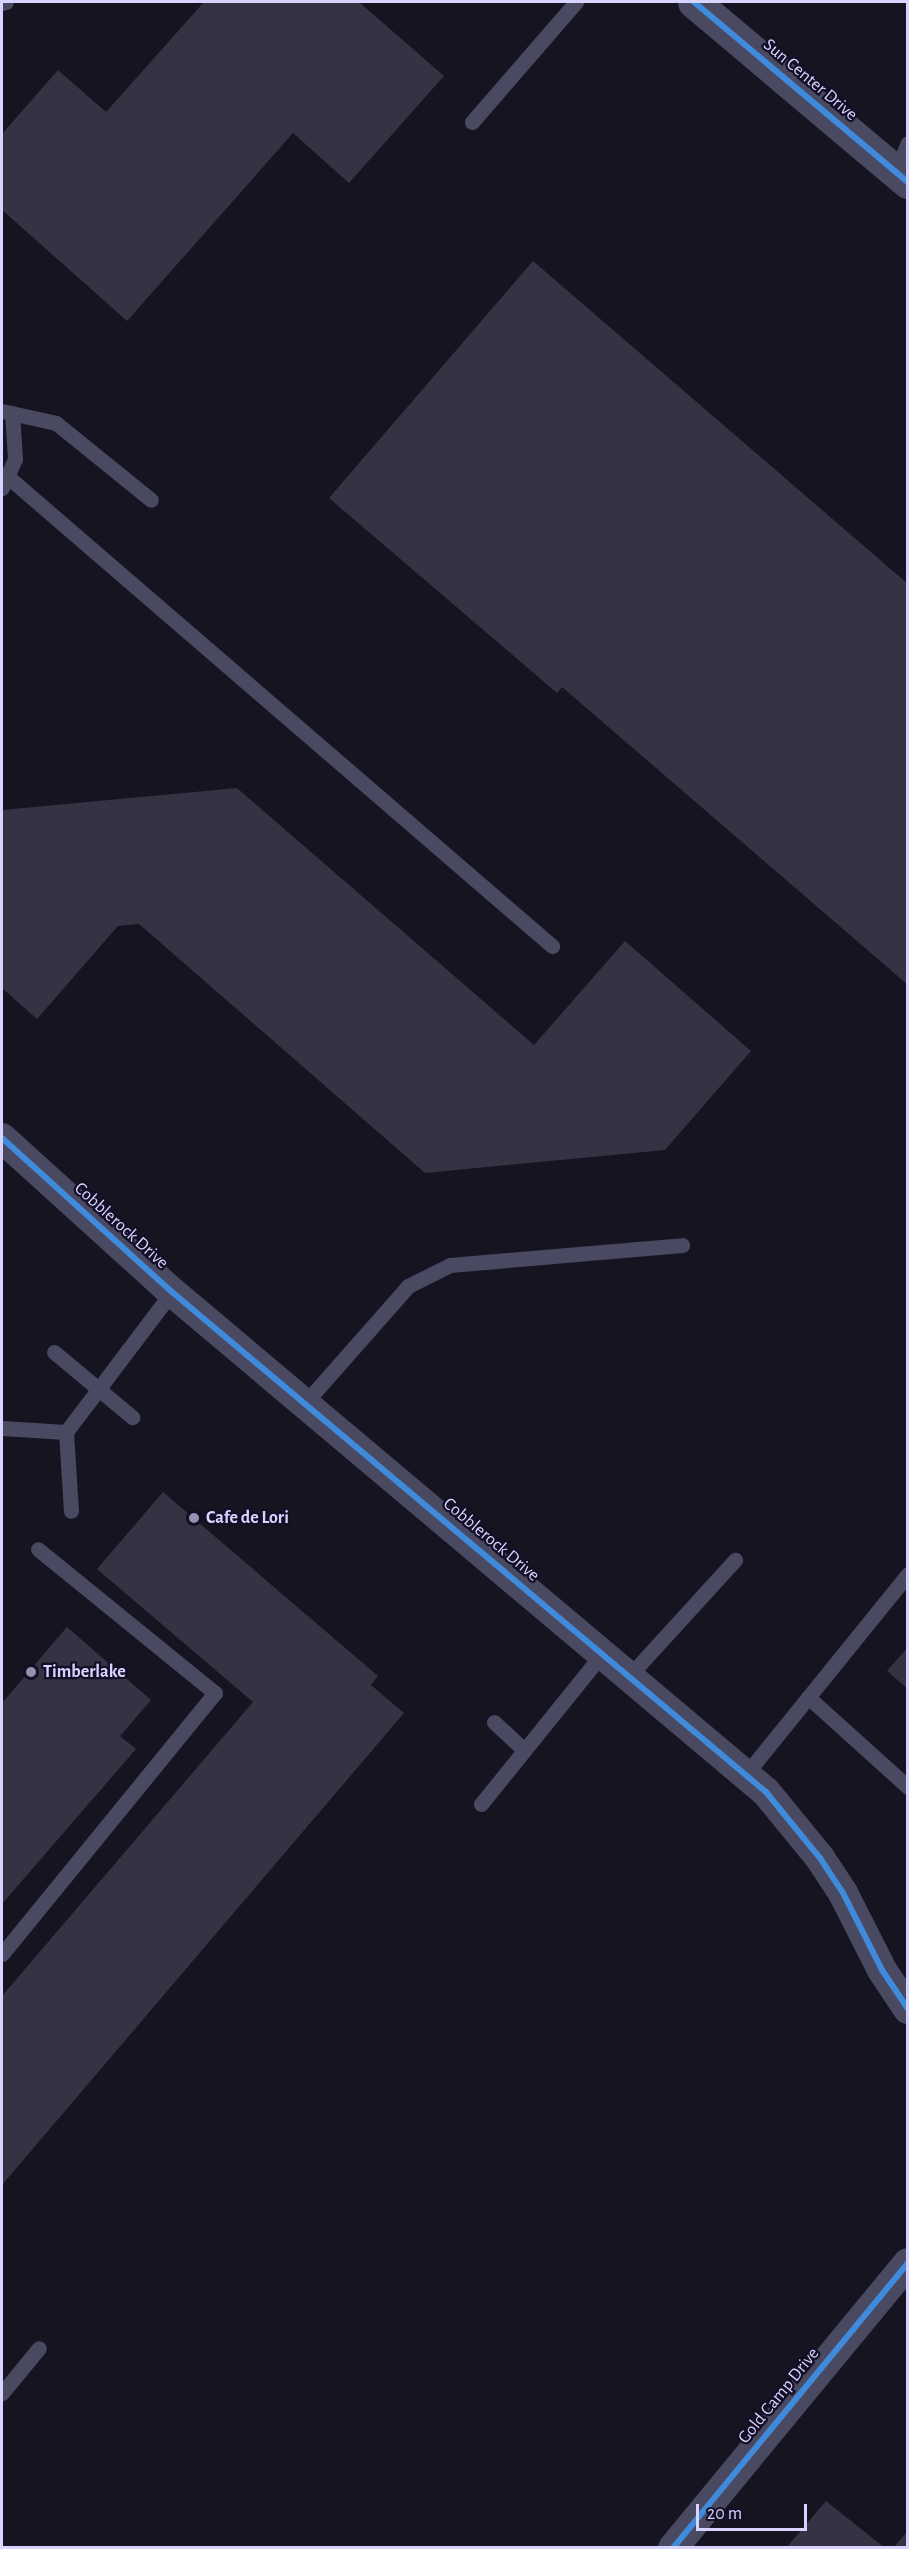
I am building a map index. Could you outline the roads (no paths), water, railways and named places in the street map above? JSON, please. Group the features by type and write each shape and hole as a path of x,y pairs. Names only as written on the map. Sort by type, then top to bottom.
{"street":[{"name":"Sun Center Drive","path":"694,2 904,166"},
{"name":"Cobblerock Drive","path":"2,1138 172,1292 746,1773 794,1824 820,1858 843,1893 882,1970 908,2009"},
{"name":"Gold Camp Drive","path":"673,2547 908,2263"}],"lane":[{"path":"2,3 6,2"},
{"path":"472,122 576,2"},
{"path":"151,500 56,423 7,412 15,459 4,482 552,946"},
{"path":"305,1403 408,1286 450,1265 682,1245"},
{"path":"71,1511 66,1432 172,1292"},
{"path":"54,1352 132,1417"},
{"path":"2,1428 66,1432"},
{"path":"2,1954 215,1693 38,1549"},
{"path":"630,1676 735,1560"},
{"path":"746,1773 908,1574"},
{"path":"481,1804 603,1653"},
{"path":"808,1697 908,1787"},
{"path":"494,1722 524,1749"},
{"path":"3,2389 39,2348"}],"place":[{"name":"Cafe de Lori","path":"194,1518"},
{"name":"Timberlake","path":"31,1672"}]}
